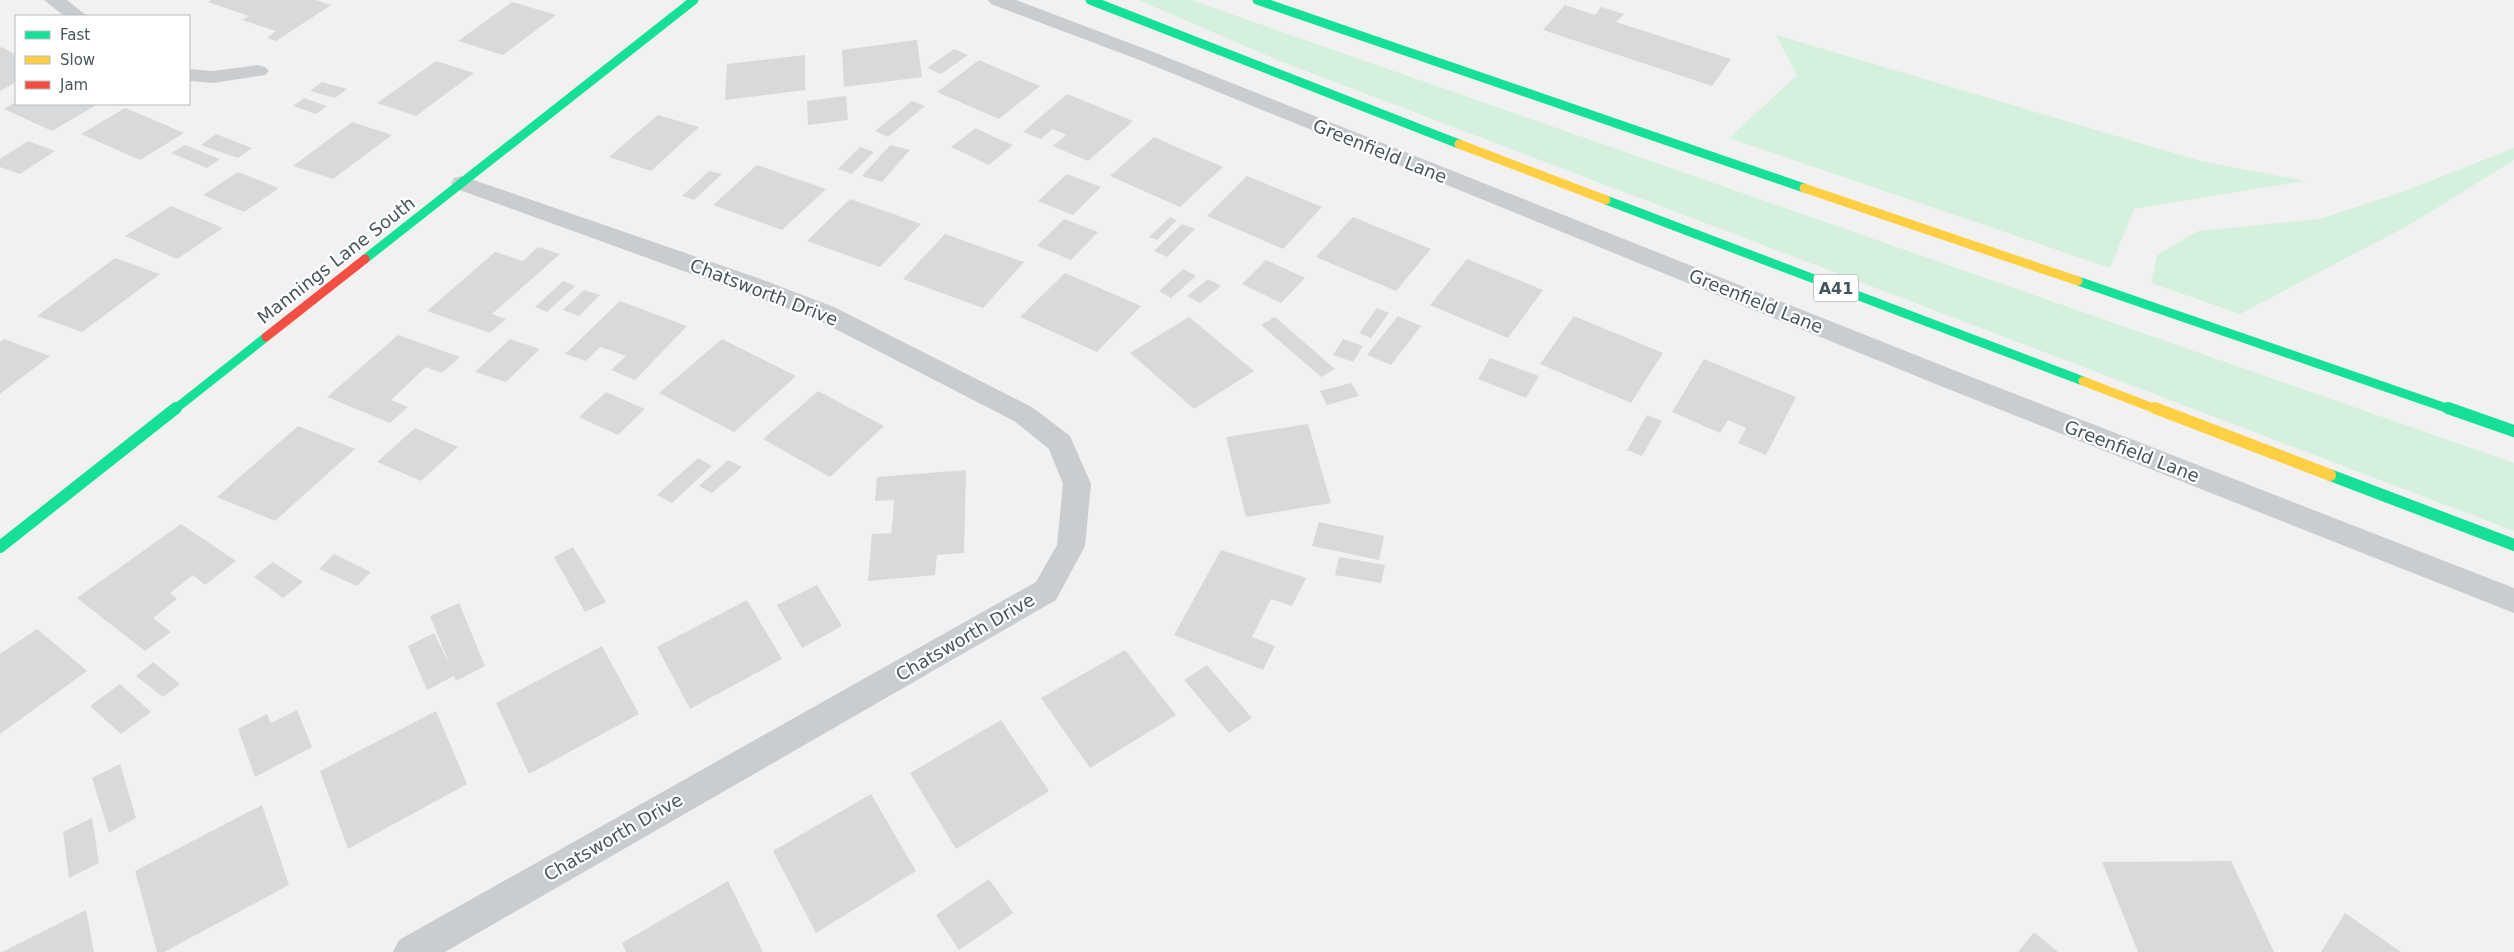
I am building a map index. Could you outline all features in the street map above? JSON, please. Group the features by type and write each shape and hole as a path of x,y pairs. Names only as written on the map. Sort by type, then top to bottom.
{"main road":[{"name":"Mannings Lane South","path":"0,547 694,0"},
{"name":"Greenfield Lane","path":"1090,0 1537,174 2514,545"},
{"path":"1105,0 1160,28"},
{"path":"1257,0 2514,431"}],"street":[{"path":"54,0 75,15"},
{"name":"Greenfield Lane","path":"998,0 1149,57 1947,378 2514,601"},
{"path":"190,75 213,77 258,71"},
{"name":"Chatsworth Drive","path":"411,952 1046,591 1072,546 1077,484 1060,443 1023,414 825,314 749,284 462,183"}],"green space":[{"path":"1138,0 1191,0 2514,463 2514,531 1277,60"},
{"path":"1776,35 2201,161 2305,181 2134,209 2110,268 1729,138 1797,75"},
{"path":"2514,148 2514,160 2411,224 2240,314 2151,283 2157,255 2198,231 2320,219 2405,191"}],"building":[{"path":"211,0 316,0 331,5 276,41 267,38 276,31 242,20 249,16 208,2"},
{"path":"512,2 556,15 503,55 458,41"},
{"path":"1565,5 1595,15 1601,7 1624,14 1616,22 1731,59 1712,86 1543,30"},
{"path":"917,40 922,77 844,87 842,50"},
{"path":"2,47 15,54 15,83 0,91 0,48"},
{"path":"954,49 968,55 941,74 927,68"},
{"path":"805,55 805,90 725,100 727,64"},
{"path":"979,60 1040,86 999,119 937,92"},
{"path":"436,61 474,73 416,116 377,103"},
{"path":"322,82 347,89 335,98 310,91"},
{"path":"1067,94 1133,121 1088,161 1053,146 1066,135 1053,129 1041,139 1023,132"},
{"path":"846,96 848,120 808,125 807,101"},
{"path":"304,98 327,106 316,114 293,106"},
{"path":"912,101 925,106 888,137 875,131"},
{"path":"15,103 15,105 96,105 52,131 4,109"},
{"path":"125,108 184,133 140,160 81,134"},
{"path":"658,115 699,127 651,171 609,157"},
{"path":"352,122 392,135 333,179 293,166"},
{"path":"976,128 1013,145 989,165 951,147"},
{"path":"216,134 252,148 238,158 201,145"},
{"path":"1154,137 1223,167 1180,207 1110,176"},
{"path":"28,141 55,151 20,174 0,167 0,159"},
{"path":"185,145 220,159 207,168 171,153"},
{"path":"890,145 910,150 882,182 862,176"},
{"path":"860,147 874,152 852,174 838,169"},
{"path":"757,165 826,189 782,230 713,205"},
{"path":"709,171 722,174 694,200 682,196"},
{"path":"238,172 279,188 244,212 203,195"},
{"path":"1067,174 1101,187 1073,215 1038,201"},
{"path":"1247,176 1322,207 1283,249 1207,216"},
{"path":"850,199 921,224 880,267 807,241"},
{"path":"171,206 223,228 177,259 125,236"},
{"path":"1170,217 1177,220 1157,240 1149,237"},
{"path":"1353,217 1431,249 1396,291 1316,257"},
{"path":"1064,219 1098,232 1071,260 1037,246"},
{"path":"1182,224 1195,229 1167,257 1154,251"},
{"path":"945,234 1024,262 983,308 903,279"},
{"path":"538,247 560,254 492,314 506,319 490,333 427,311 495,252 523,261"},
{"path":"115,258 160,274 82,332 37,316"},
{"path":"1467,259 1543,290 1508,338 1430,305"},
{"path":"1266,260 1305,278 1281,303 1242,284"},
{"path":"1183,269 1196,276 1171,298 1159,291"},
{"path":"1065,273 1141,306 1097,352 1020,317"},
{"path":"1208,279 1221,286 1200,303 1187,296"},
{"path":"563,281 575,286 547,312 535,307"},
{"path":"584,290 600,295 579,316 563,310"},
{"path":"620,301 687,326 635,380 611,370 626,356 600,347 586,361 565,354"},
{"path":"1377,308 1389,313 1371,338 1359,333"},
{"path":"1398,316 1421,326 1391,365 1367,355"},
{"path":"1574,316 1663,353 1631,403 1540,364"},
{"path":"1189,317 1254,371 1194,409 1130,353"},
{"path":"1275,317 1335,369 1321,377 1261,325"},
{"path":"398,335 460,357 442,373 426,367 409,383 391,400 408,407 390,423 327,397"},
{"path":"4,339 50,356 0,394 0,342"},
{"path":"510,339 540,349 506,382 475,372"},
{"path":"722,339 796,376 734,432 659,393"},
{"path":"1343,339 1363,346 1353,362 1333,355"},
{"path":"1490,358 1539,376 1526,398 1478,379"},
{"path":"1704,359 1796,397 1766,455 1738,443 1746,428 1728,420 1720,433 1672,412"},
{"path":"1351,383 1359,396 1327,405 1320,391"},
{"path":"818,391 884,426 830,477 763,439"},
{"path":"606,392 645,409 618,435 579,417"},
{"path":"1647,415 1662,421 1642,456 1627,450"},
{"path":"1308,424 1331,503 1246,517 1226,437"},
{"path":"298,426 355,449 275,521 217,497"},
{"path":"415,428 458,447 421,481 377,462"},
{"path":"698,458 712,466 672,503 657,495"},
{"path":"728,460 742,467 712,493 699,486"},
{"path":"966,470 964,553 937,555 935,575 868,581 872,534 891,533 893,516 894,500 875,501 877,477"},
{"path":"1319,522 1384,536 1379,560 1312,546"},
{"path":"181,524 236,561 205,585 193,575 170,593 177,599 153,618 171,632 145,651 77,598"},
{"path":"573,547 606,602 585,612 554,557"},
{"path":"1221,550 1306,578 1292,606 1271,599 1252,637 1275,646 1263,670 1174,635"},
{"path":"334,554 371,572 357,586 319,569"},
{"path":"1339,557 1385,565 1381,583 1335,575"},
{"path":"273,562 303,582 283,598 254,577"},
{"path":"817,585 842,626 802,648 777,605"},
{"path":"747,600 782,659 690,709 657,647"},
{"path":"459,603 485,666 456,681 454,676 427,690 408,646 434,633 451,668 430,616"},
{"path":"37,629 87,671 0,734 0,654"},
{"path":"602,646 639,714 529,774 496,703"},
{"path":"1125,650 1176,715 1090,768 1041,698"},
{"path":"153,662 180,684 163,697 136,676"},
{"path":"1207,665 1252,718 1229,733 1184,680"},
{"path":"120,684 151,712 121,734 90,706"},
{"path":"297,710 312,747 255,777 238,729 267,714 271,723"},
{"path":"436,711 467,784 348,849 320,771"},
{"path":"1001,720 1049,791 956,849 910,773"},
{"path":"120,764 136,818 109,833 92,778"},
{"path":"871,794 916,871 816,933 773,851"},
{"path":"262,805 289,885 164,952 157,952 135,871"},
{"path":"92,818 99,863 69,878 63,832"},
{"path":"2231,861 2274,952 2138,952 2102,862"},
{"path":"989,879 1013,913 959,950 936,915"},
{"path":"728,881 763,952 626,952 622,943"},
{"path":"86,910 94,952 2,952"},
{"path":"2345,913 2401,952 2321,952"},
{"path":"2034,932 2058,952 2018,952"}],"traffic: fast":[{"path":"365,259 694,0"},
{"path":"1090,0 1459,144"},
{"path":"1257,0 1804,188"},
{"path":"1606,200 2083,381"},
{"path":"2078,281 2514,431"},
{"path":"0,547 266,337"},
{"path":"2330,475 2514,545"}],"traffic: slow":[{"path":"1459,144 1606,200"},
{"path":"1804,188 2078,281"},
{"path":"2083,381 2330,475"}],"traffic: jam":[{"path":"266,337 365,259"}]}
